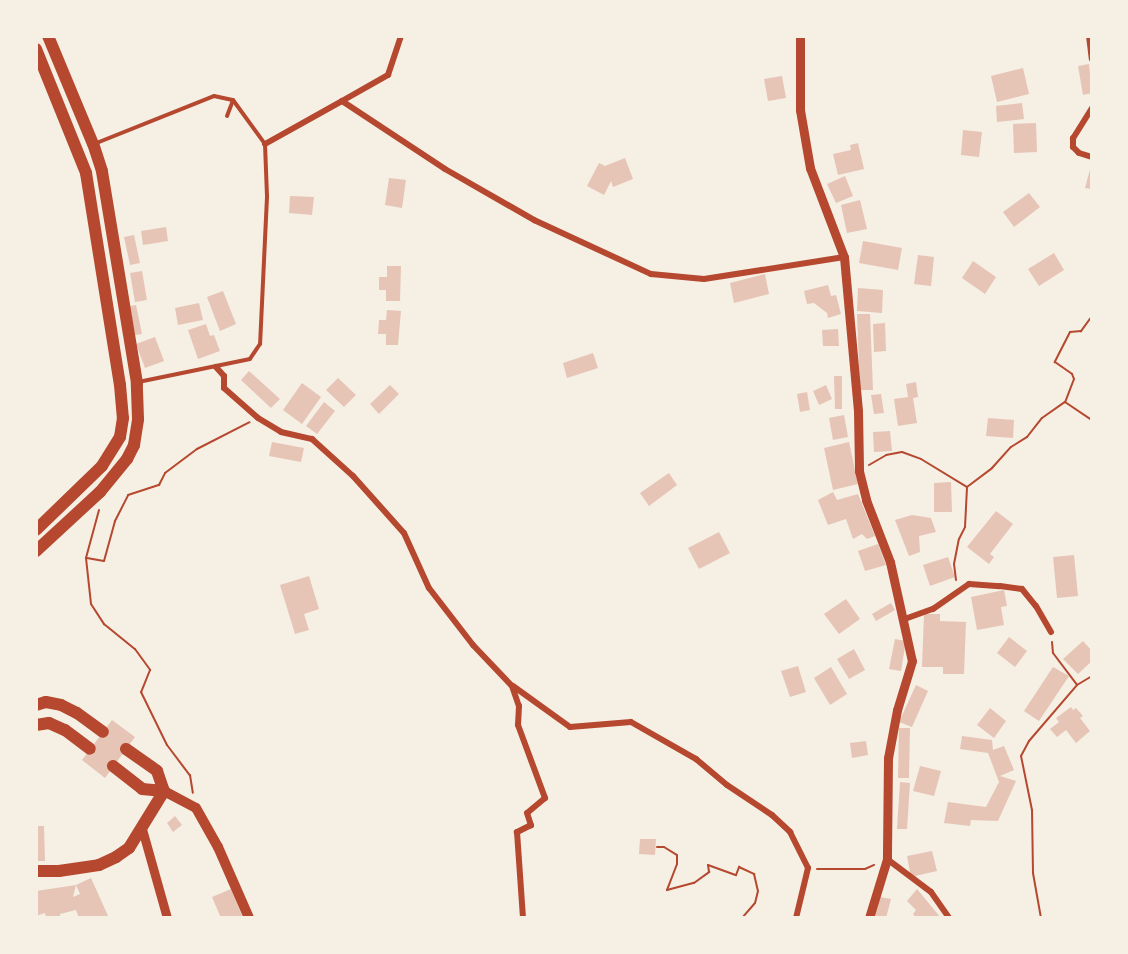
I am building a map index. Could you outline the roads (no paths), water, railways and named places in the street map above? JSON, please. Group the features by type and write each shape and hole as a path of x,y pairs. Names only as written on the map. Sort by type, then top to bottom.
{"main road":[{"path":"36,551 100,492 127,459 134,445 138,419 137,383 102,171 48,36"},
{"path":"36,49 86,173 120,385 123,418 120,437 112,453 90,479 36,530"},
{"path":"78,151 93,144"},
{"path":"120,385 137,383"},
{"path":"36,705 46,702 61,705 103,732"},
{"path":"36,725 49,723 65,730 90,749"},
{"path":"36,871 59,871 99,865 129,848 164,790 157,771 126,749"},
{"path":"114,766 142,789 164,790 196,808 218,847 249,918"}],"street":[{"path":"265,144 388,75 401,36"},
{"path":"800,36 800,110 810,168 844,257 858,411 859,471 866,500 890,562 901,620 912,661 897,710 888,758 887,859 869,918"},
{"path":"1089,36 1092,59"},
{"path":"342,101 445,169 534,220 651,274 704,279 844,257"},
{"path":"1092,108 1073,138 1073,147 1079,153 1092,158"},
{"path":"216,367 224,376 224,388 258,418 281,432 312,439 353,476 404,534 429,588 473,645 512,686 570,727 631,722 696,759 727,785 772,815 789,832 808,868 796,918"},
{"path":"901,620 933,609 969,584 1022,589 1036,606 1051,632"},
{"path":"512,686 519,706 518,725 545,798 527,813 531,825 517,832 523,918"},
{"path":"142,829 167,918"},
{"path":"887,859 931,892 949,918"}],"lane":[{"path":"93,144 214,96 233,100 265,144 267,197 260,344 250,359 137,383"},
{"path":"227,116 233,100"}]}
